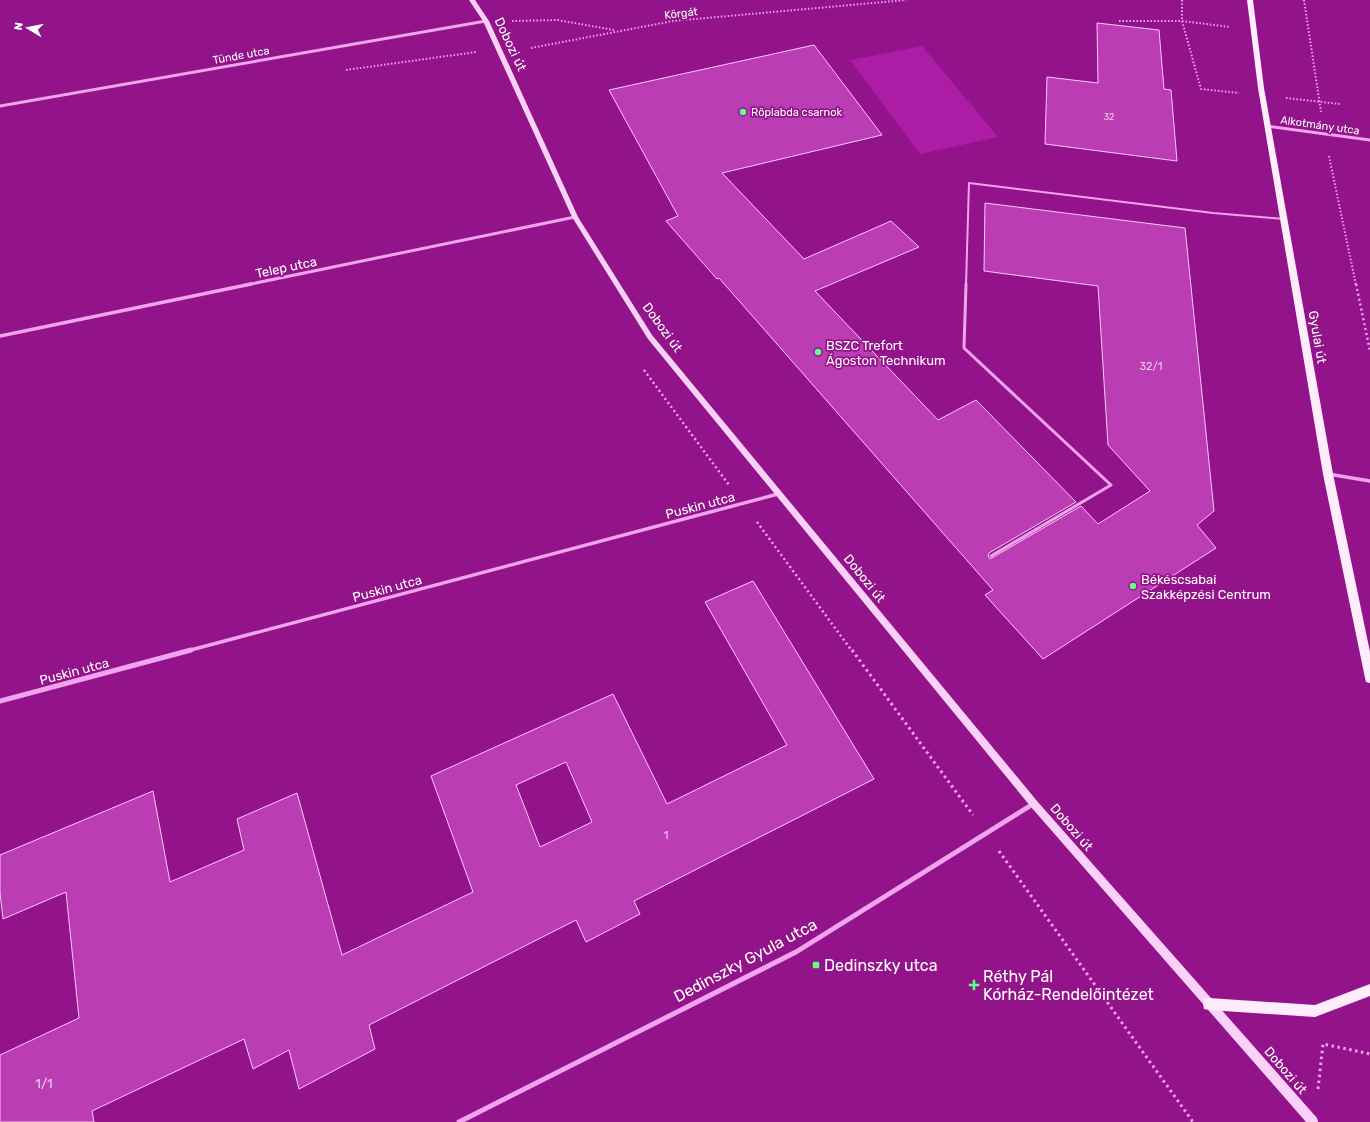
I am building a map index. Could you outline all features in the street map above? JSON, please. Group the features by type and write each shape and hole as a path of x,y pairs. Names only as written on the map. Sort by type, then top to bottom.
{"main road":[{"name":"Dobozi út","path":"472,0 486,21 575,217 650,337 1034,804 1313,1122"},
{"name":"Gyulai út","path":"1250,0 1267,126 1328,474 1370,678"},
{"path":"1210,1004 1315,1011 1370,990"}],"street":[{"name":"Tünde utca","path":"0,106 486,21"},
{"name":"Alkotmány utca","path":"1267,126 1370,140"},
{"name":"Telep utca","path":"0,336 575,217"},
{"path":"1328,474 1370,481"},
{"name":"Puskin utca","path":"0,701 778,494"},
{"name":"Dedinszky Gyula utca","path":"459,1122 796,952 1034,804"}],"lane":[{"path":"991,556 1111,486 964,348 969,183 1213,213 1284,219"}],"path":[{"name":"Körgát","path":"531,48 673,21 906,0"},
{"path":"1182,0 1182,21"},
{"path":"1304,0 1325,134 1370,351"},
{"path":"486,21 557,20 616,31"},
{"path":"1119,21 1182,21 1254,31"},
{"path":"465,25 480,59"},
{"path":"456,55 477,52"},
{"path":"644,369 986,833 1193,1122"},
{"path":"1318,1091 1323,1044 1370,1054"}],"shaded area":[{"path":"922,46 998,137 920,154 850,60"}],"building":[{"path":"1097,23 1159,30 1164,89 1171,90 1177,161 1045,144 1047,77 1098,83"},
{"path":"814,45 882,135 722,173 804,259 891,221 919,247 815,291 938,420 976,400 1076,502 989,553 988,556 990,559 1081,506 1098,524 1150,491 1108,445 1098,286 984,271 985,203 1185,228 1214,511 1197,525 1216,548 1043,659 985,595 993,590 719,278 717,279 666,221 678,216 609,90"},
{"path":"753,581 874,779 634,901 640,914 586,942 576,920 369,1025 375,1049 299,1089 289,1050 253,1069 244,1039 92,1111 94,1122 0,1122 0,1055 79,1018 66,892 3,919 0,893 0,855 153,791 170,882 244,850 237,819 297,793 342,955 473,892 431,776 613,694 667,804 787,745 705,602","holes":["566,762 592,822 540,847 516,785"]}],"place":[{"name":"Röplabda csarnok","path":"743,112"},
{"name":"BSZC Trefort Ágoston Technikum","path":"818,352"},
{"name":"Békéscsabai Szakképzési Centrum","path":"1133,586"},
{"name":"Dedinszky utca","path":"816,965"},
{"name":"Réthy Pál Kórház-Rendelőintézet","path":"974,985"}]}
